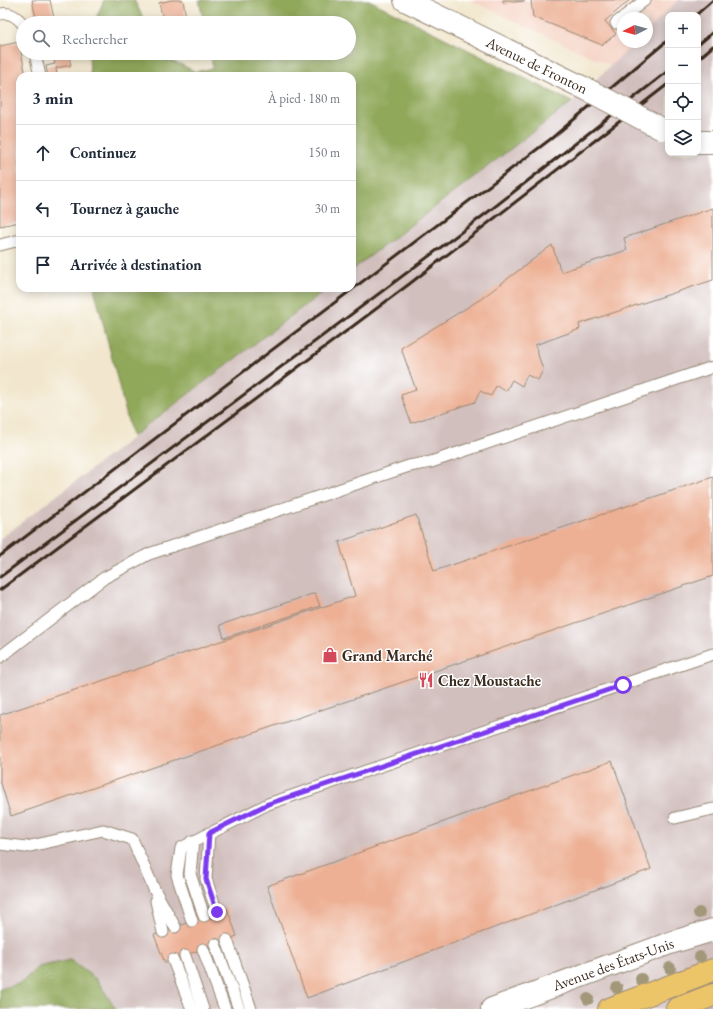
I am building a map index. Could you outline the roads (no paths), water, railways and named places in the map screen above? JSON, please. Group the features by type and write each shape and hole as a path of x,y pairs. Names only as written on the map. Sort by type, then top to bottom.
{"main road":[{"path":"609,1009 713,970"},
{"path":"677,1009 713,996"}],"street":[{"name":"Avenue de Fronton","path":"405,0 590,90 665,131"},
{"path":"701,142 713,142"},
{"name":"Avenue des États-Unis","path":"492,1009 670,943 713,930"}],"lane":[{"path":"616,23 645,0"},
{"path":"0,14 8,13 16,17"},
{"path":"37,60 39,72"},
{"path":"0,245 16,241"},
{"path":"0,656 104,578 149,554 409,466 431,462 713,367"},
{"path":"192,921 178,875 181,848 209,833 268,804 713,654"},
{"path":"675,818 713,809"},
{"path":"0,844 26,847 103,830 132,839 154,889 174,927"},
{"path":"209,833 206,879 217,912"},
{"path":"194,841 190,874 204,916"},
{"path":"154,889 163,932"},
{"path":"227,940 251,1009"},
{"path":"215,944 239,1009"},
{"path":"203,949 225,1009"},
{"path":"185,956 203,1009"},
{"path":"173,960 192,1009"}],"railway":[{"path":"699,12 713,0"},
{"path":"701,42 713,32"},
{"path":"356,286 552,138 665,43"},
{"path":"701,56 713,46"},
{"path":"0,577 488,212 665,73"},
{"path":"0,590 408,285 665,86"},
{"path":"0,556 349,292"}],"place":[{"name":"Grand Marché","path":"330,655"},
{"name":"Chez Moustache","path":"426,680"}]}
